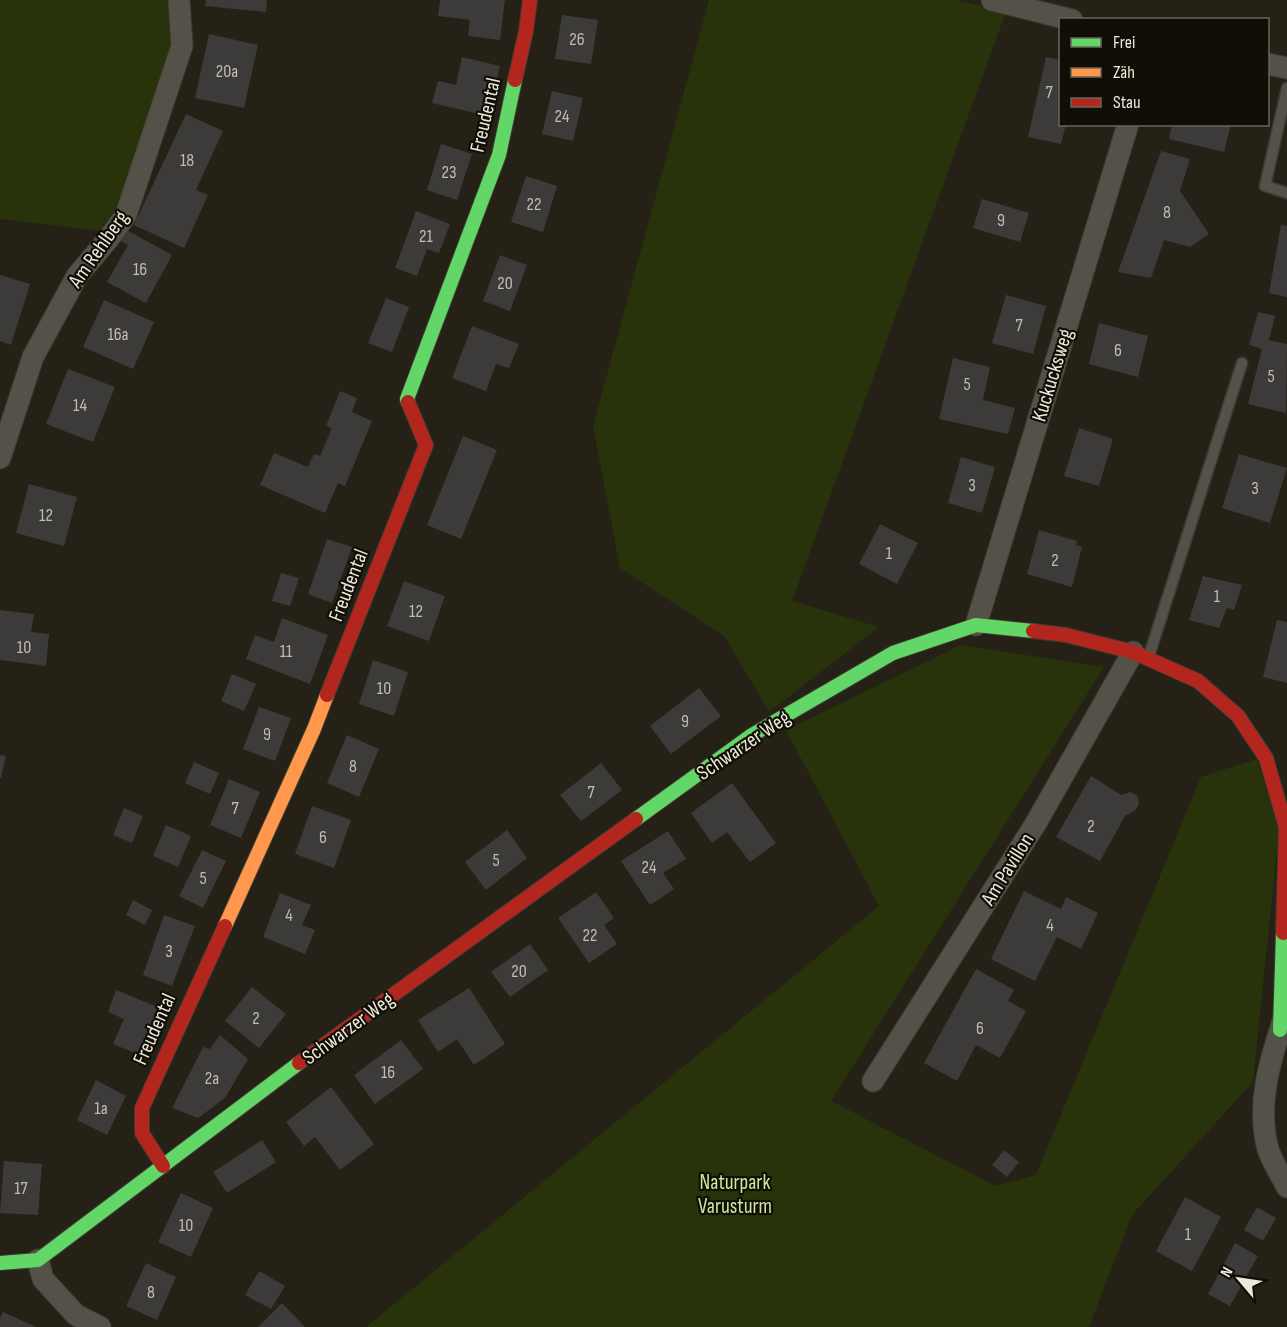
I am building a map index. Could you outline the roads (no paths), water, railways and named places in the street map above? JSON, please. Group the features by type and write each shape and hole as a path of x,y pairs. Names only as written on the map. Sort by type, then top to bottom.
{"street":[{"name":"Am Rehlberg","path":"0,458 33,357 77,276 126,215 182,46 179,0"},
{"name":"Freudental","path":"163,1166 142,1133 142,1108 314,729 426,445 407,399 499,155 526,31 530,0"},
{"path":"992,0 1064,18"},
{"path":"1269,64 1287,68"},
{"name":"Kuckucksweg","path":"976,625 1127,126"},
{"name":"Schwarzer Weg","path":"38,1260 282,1076 752,735 893,653 976,625 1066,635 1140,656 1198,681 1238,716 1266,758 1286,827 1280,1030"},
{"name":"Am Pavillon","path":"873,1082 1140,656"},
{"path":"1287,1009 1265,1081 1264,1118 1268,1150 1287,1187"},
{"path":"0,1263 38,1260 43,1279 73,1321 100,1327"}],"lane":[{"path":"1287,88 1265,186 1287,193"},
{"path":"1140,656 1242,363"}],"park label":[{"name":"Naturpark Varusturm","path":"735,1194"}]}
